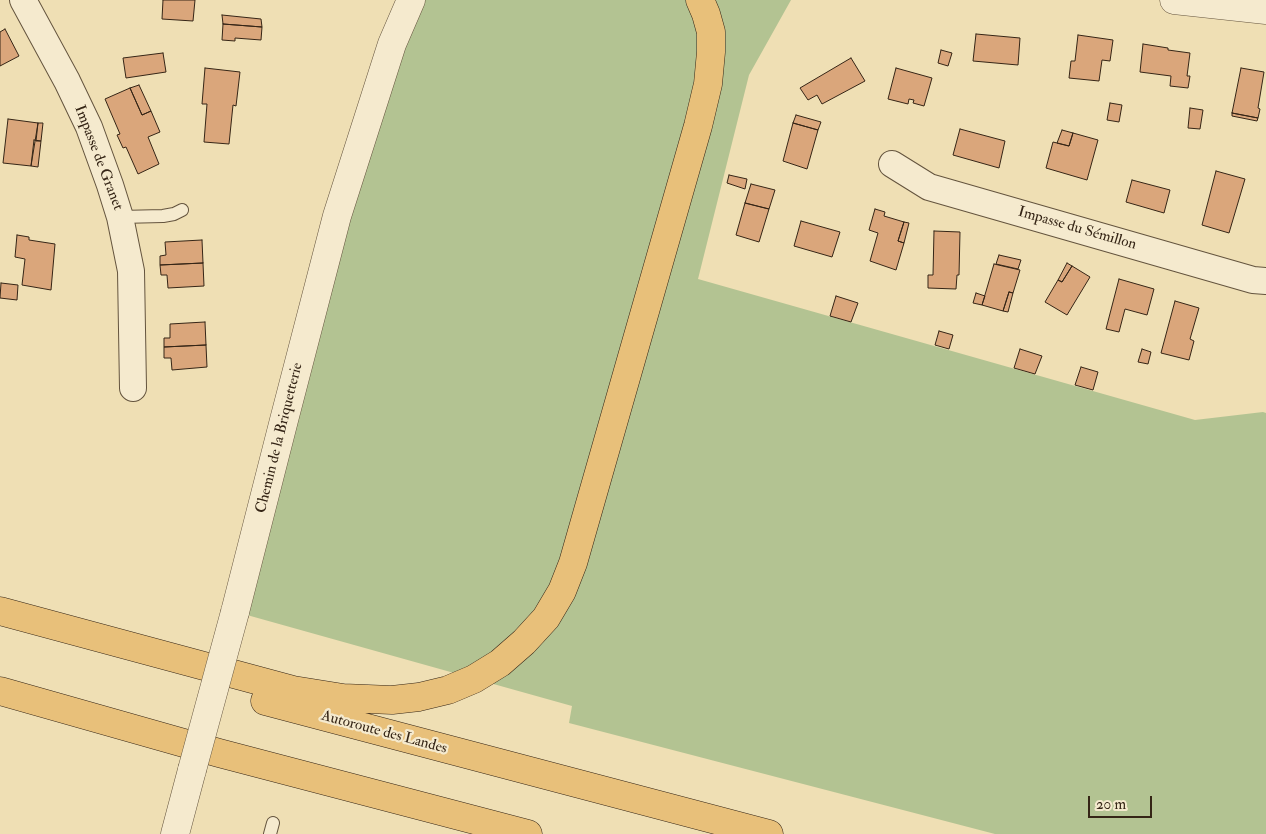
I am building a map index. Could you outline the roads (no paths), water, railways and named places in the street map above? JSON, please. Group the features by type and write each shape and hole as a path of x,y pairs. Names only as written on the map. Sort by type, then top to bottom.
{"highway":[{"path":"0,611 293,690 343,698 392,700 426,696 448,690 474,679 500,663 524,642 546,618 562,591 573,563 698,126 708,84 712,52 711,32 700,0"},
{"name":"Autoroute des Landes","path":"0,628 233,693 769,834"},
{"path":"0,691 218,753 528,834"}],"street":[{"name":"Impasse de Granet","path":"23,0 67,81 89,127 120,217 131,271 133,388"},
{"name":"Chemin de la Briquetterie","path":"392,44 401,0"},
{"name":"Chemin de la Briquetterie","path":"175,834 235,612 337,216 392,44 411,0"},
{"path":"1174,0 1266,10"},
{"name":"Impasse du Sémillon","path":"892,164 929,187 1266,282"}],"lane":[{"path":"120,217 163,216 182,210"}]}
